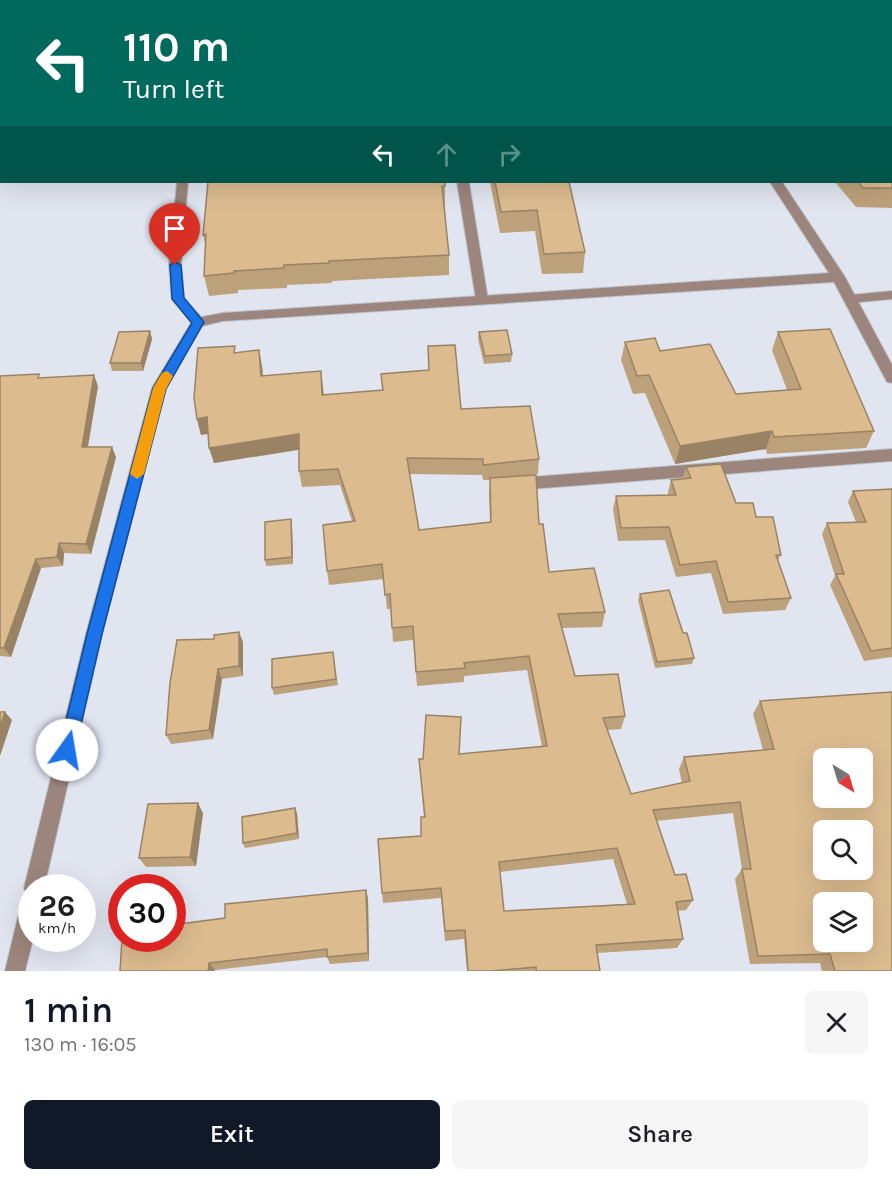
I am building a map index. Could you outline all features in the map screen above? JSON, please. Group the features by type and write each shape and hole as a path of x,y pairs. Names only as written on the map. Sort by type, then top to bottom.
{"street":[{"path":"182,183 175,265 178,299 198,322"},
{"path":"463,183 482,300"},
{"path":"777,183 805,220 839,277 892,378"},
{"path":"37,874 94,634 159,388 198,322 223,317 839,277"},
{"path":"850,299 892,295"},
{"path":"502,485 892,455"},
{"path":"15,971 20,952"}],"building":[{"path":"208,183 445,183 445,186 442,186 449,255 329,261 329,263 284,265 284,268 234,271 234,273 204,276 206,234 203,235"},
{"path":"495,183 569,183 585,252 544,254 537,210 501,212"},
{"path":"859,183 892,183 892,188 863,188"},
{"path":"830,329 874,431 774,437 772,431 680,446 649,375 637,376 625,342 655,338 660,351 710,344 736,394 801,389 778,332"},
{"path":"507,330 512,354 485,356 479,332"},
{"path":"150,331 141,363 110,363 119,332"},
{"path":"455,345 461,409 530,406 539,459 483,465 483,459 407,458 419,530 491,522 490,478 536,475 539,524 543,524 549,572 594,568 605,612 558,614 575,676 618,674 625,716 603,718 631,794 690,781 684,757 774,749 760,701 892,692 892,971 835,971 830,954 758,956 742,869 751,869 740,802 653,810 675,875 686,874 693,900 676,902 683,939 596,945 600,971 536,971 536,967 468,971 465,930 445,931 441,888 382,893 378,839 421,836 421,817 425,817 419,759 423,759 426,715 461,717 459,754 547,746 529,656 464,663 465,668 416,672 413,626 392,628 390,594 385,595 382,564 327,571 323,525 355,521 338,469 299,471 299,434 209,448 207,417 197,419 194,398 198,348 235,346 234,353 259,350 261,376 321,371 322,395 383,390 381,374 429,370 428,346","holes":["617,848 635,904 504,911 499,862"]},
{"path":"39,374 38,378 94,375 82,447 112,447 86,544 59,543 57,557 36,559 4,648 0,648 0,376"},
{"path":"721,464 736,503 753,503 756,517 773,517 781,555 776,555 791,598 728,602 716,561 680,565 669,527 621,528 616,496 676,495 671,480 691,478 686,467"},
{"path":"892,489 892,648 871,651 836,574 844,574 827,523 866,522 853,491"},
{"path":"291,519 292,557 265,560 265,522"},
{"path":"669,590 683,633 687,633 694,658 657,662 640,594"},
{"path":"239,632 239,666 218,669 209,730 166,735 170,683 177,640 214,639 214,635"},
{"path":"333,652 336,679 272,688 272,659"},
{"path":"0,712 5,712 0,727"},
{"path":"198,803 190,857 139,858 148,804"},
{"path":"295,808 297,833 243,843 242,817"},
{"path":"366,890 368,953 327,957 327,949 209,963 208,971 120,971 121,952 186,952 186,923 225,918 225,904"}],"slow traffic":[{"path":"137,474 159,388 167,376"}],"route":[{"path":"67,750 94,634 159,388 198,322 178,299 175,265"}]}
